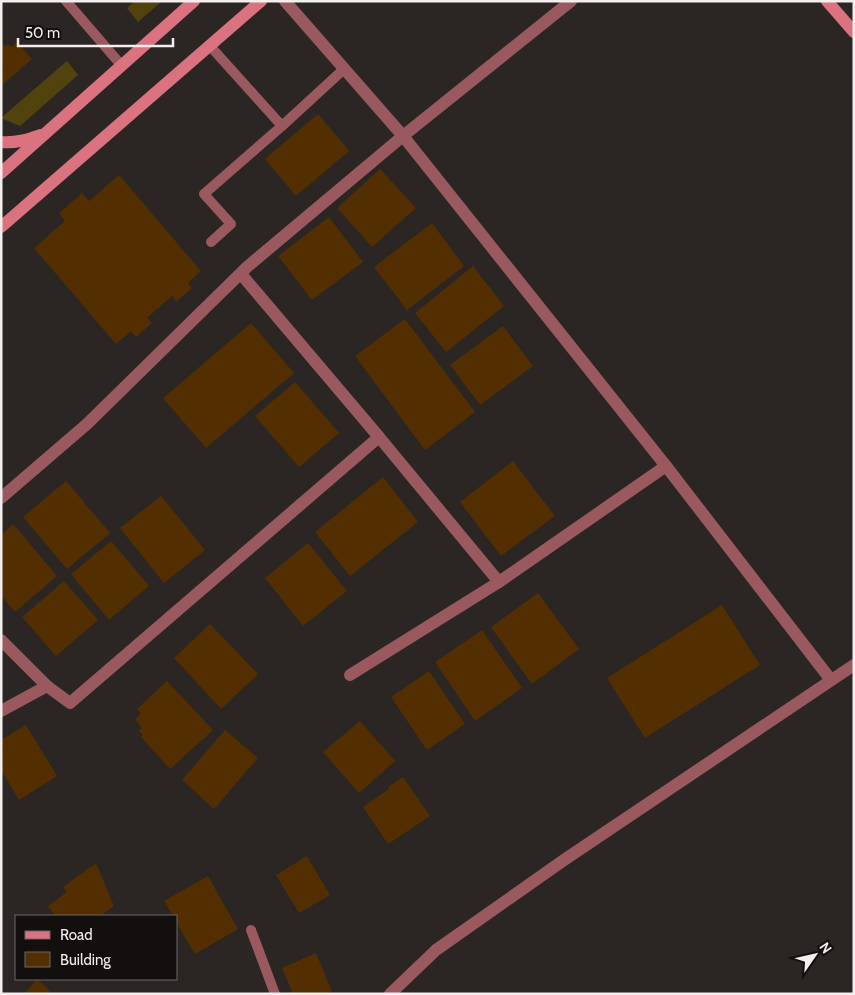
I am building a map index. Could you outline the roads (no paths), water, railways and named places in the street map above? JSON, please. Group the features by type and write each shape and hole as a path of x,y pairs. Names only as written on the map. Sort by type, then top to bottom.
{"street":[{"path":"1,173 194,1"},
{"path":"1,227 261,1"},
{"path":"285,1 403,136 666,466 831,680"},
{"path":"1,498 87,424 247,267 403,136 571,1"},
{"path":"827,1 854,32"},
{"path":"1,142 26,141 48,132"},
{"path":"241,274 499,582"},
{"path":"1,640 47,686 70,703 379,438"},
{"path":"350,675 499,582 666,466"},
{"path":"390,994 444,944 564,860 854,665"},
{"path":"1,711 47,686"}],"lane":[{"path":"66,1 122,66"},
{"path":"210,46 282,126"},
{"path":"211,242 231,224 204,194 344,69"},
{"path":"251,930 275,994"}]}
